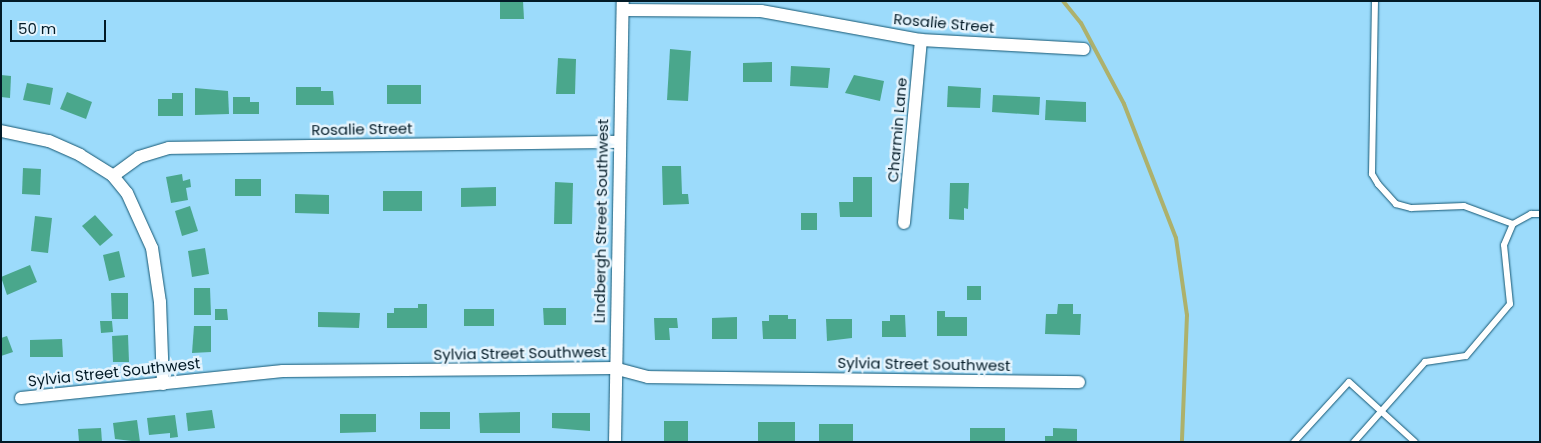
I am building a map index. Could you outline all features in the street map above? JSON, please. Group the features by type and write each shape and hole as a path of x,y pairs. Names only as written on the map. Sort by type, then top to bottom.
{"street":[{"name":"Rosalie Street","path":"623,6 761,11 921,40 1084,49"},
{"name":"Lindbergh Street Southwest","path":"615,442 614,368 618,142 623,6"},
{"name":"Charmin Lane","path":"904,223 921,40"},
{"path":"1,131 49,141 113,176 131,200 152,248 160,302 163,384"},
{"name":"Rosalie Street","path":"113,176 138,156 169,148 618,142"},
{"name":"Sylvia Street Southwest","path":"21,398 283,372 614,368 648,377 1079,382"}],"lane":[{"path":"1375,1 1372,174 1378,184 1396,204 1411,208 1464,206 1513,224"},
{"path":"1354,442 1425,362 1466,356 1510,304 1504,244 1513,224 1532,214 1540,214"},
{"path":"1294,442 1350,382 1411,440"}],"building":[{"path":"500,1 523,1 524,19 500,19"},
{"path":"670,49 691,51 688,101 667,100"},
{"path":"558,58 576,59 575,94 556,94"},
{"path":"772,62 772,82 743,82 743,63"},
{"path":"791,66 830,68 828,88 790,86"},
{"path":"1,75 11,76 10,98 1,97"},
{"path":"854,75 884,81 880,101 845,93"},
{"path":"27,83 53,88 50,105 23,100"},
{"path":"387,85 421,85 421,104 387,104"},
{"path":"948,86 981,88 980,108 947,107"},
{"path":"296,87 321,87 321,91 333,91 334,105 296,105"},
{"path":"195,88 228,91 229,114 195,115"},
{"path":"67,92 92,102 86,119 60,109"},
{"path":"172,93 183,93 183,116 158,116 158,99 172,99"},
{"path":"993,95 1040,97 1039,115 992,112"},
{"path":"233,97 250,97 250,102 259,102 259,114 233,114"},
{"path":"1046,100 1086,102 1086,122 1045,120"},
{"path":"662,166 681,166 682,194 688,194 689,204 663,205"},
{"path":"23,168 41,169 40,195 22,194"},
{"path":"182,174 183,181 190,179 191,187 186,188 188,200 171,203 166,177"},
{"path":"853,177 872,177 872,217 840,217 839,202 853,202"},
{"path":"235,179 261,179 261,196 235,196"},
{"path":"555,182 573,183 572,224 554,224"},
{"path":"950,183 969,183 968,209 964,208 964,220 949,219"},
{"path":"496,187 496,206 461,207 461,188"},
{"path":"383,191 422,191 422,211 383,211"},
{"path":"295,194 329,195 329,214 295,213"},
{"path":"190,206 198,231 182,236 175,211"},
{"path":"801,213 817,213 817,230 801,230"},
{"path":"95,215 113,235 100,246 82,226"},
{"path":"35,216 52,218 48,253 31,251"},
{"path":"205,248 209,274 192,277 188,251"},
{"path":"119,251 125,277 109,281 103,255"},
{"path":"30,265 37,282 7,295 1,277"},
{"path":"967,286 981,286 981,300 967,300"},
{"path":"194,288 210,288 211,315 194,315"},
{"path":"111,293 128,293 128,319 112,319"},
{"path":"418,304 427,304 427,328 387,328 387,313 394,313 394,308 418,308"},
{"path":"1058,304 1073,304 1073,314 1081,314 1080,335 1045,334 1046,314 1057,314"},
{"path":"543,308 566,308 566,325 544,325"},
{"path":"215,309 227,309 228,320 215,320"},
{"path":"464,309 494,309 494,326 464,326"},
{"path":"937,311 945,311 945,317 967,317 967,336 937,336"},
{"path":"318,312 360,313 359,328 318,327"},
{"path":"769,315 788,315 788,319 796,319 796,339 763,339 762,321 769,321"},
{"path":"890,315 905,315 906,337 882,337 882,321 890,321"},
{"path":"737,317 737,339 712,339 712,318"},
{"path":"654,318 677,318 678,328 669,328 670,340 655,340"},
{"path":"826,319 852,319 852,338 827,341"},
{"path":"100,321 112,321 113,332 101,333"},
{"path":"194,326 211,326 211,352 192,353"},
{"path":"128,335 129,362 113,362 112,336"},
{"path":"7,336 13,352 1,356 1,338"},
{"path":"62,339 63,357 30,357 30,340"},
{"path":"212,410 215,428 188,431 186,413"},
{"path":"420,412 450,412 450,429 420,429"},
{"path":"520,412 520,433 480,433 479,413"},
{"path":"552,413 590,413 590,431 552,428"},
{"path":"340,414 376,414 376,432 340,433"},
{"path":"175,415 178,437 170,438 170,433 149,435 147,418"},
{"path":"137,420 140,442 115,439 113,423"},
{"path":"664,421 688,421 688,442 664,442"},
{"path":"758,422 795,422 795,442 758,442"},
{"path":"819,424 853,424 853,442 819,442"},
{"path":"101,428 102,442 79,442 78,429"},
{"path":"970,428 1005,428 1005,442 970,442"},
{"path":"1053,428 1077,429 1077,442 1045,442 1045,436 1053,436"}],"waterway":[{"path":"1063,1 1081,23 1124,104 1176,238 1187,315 1182,442"}]}
